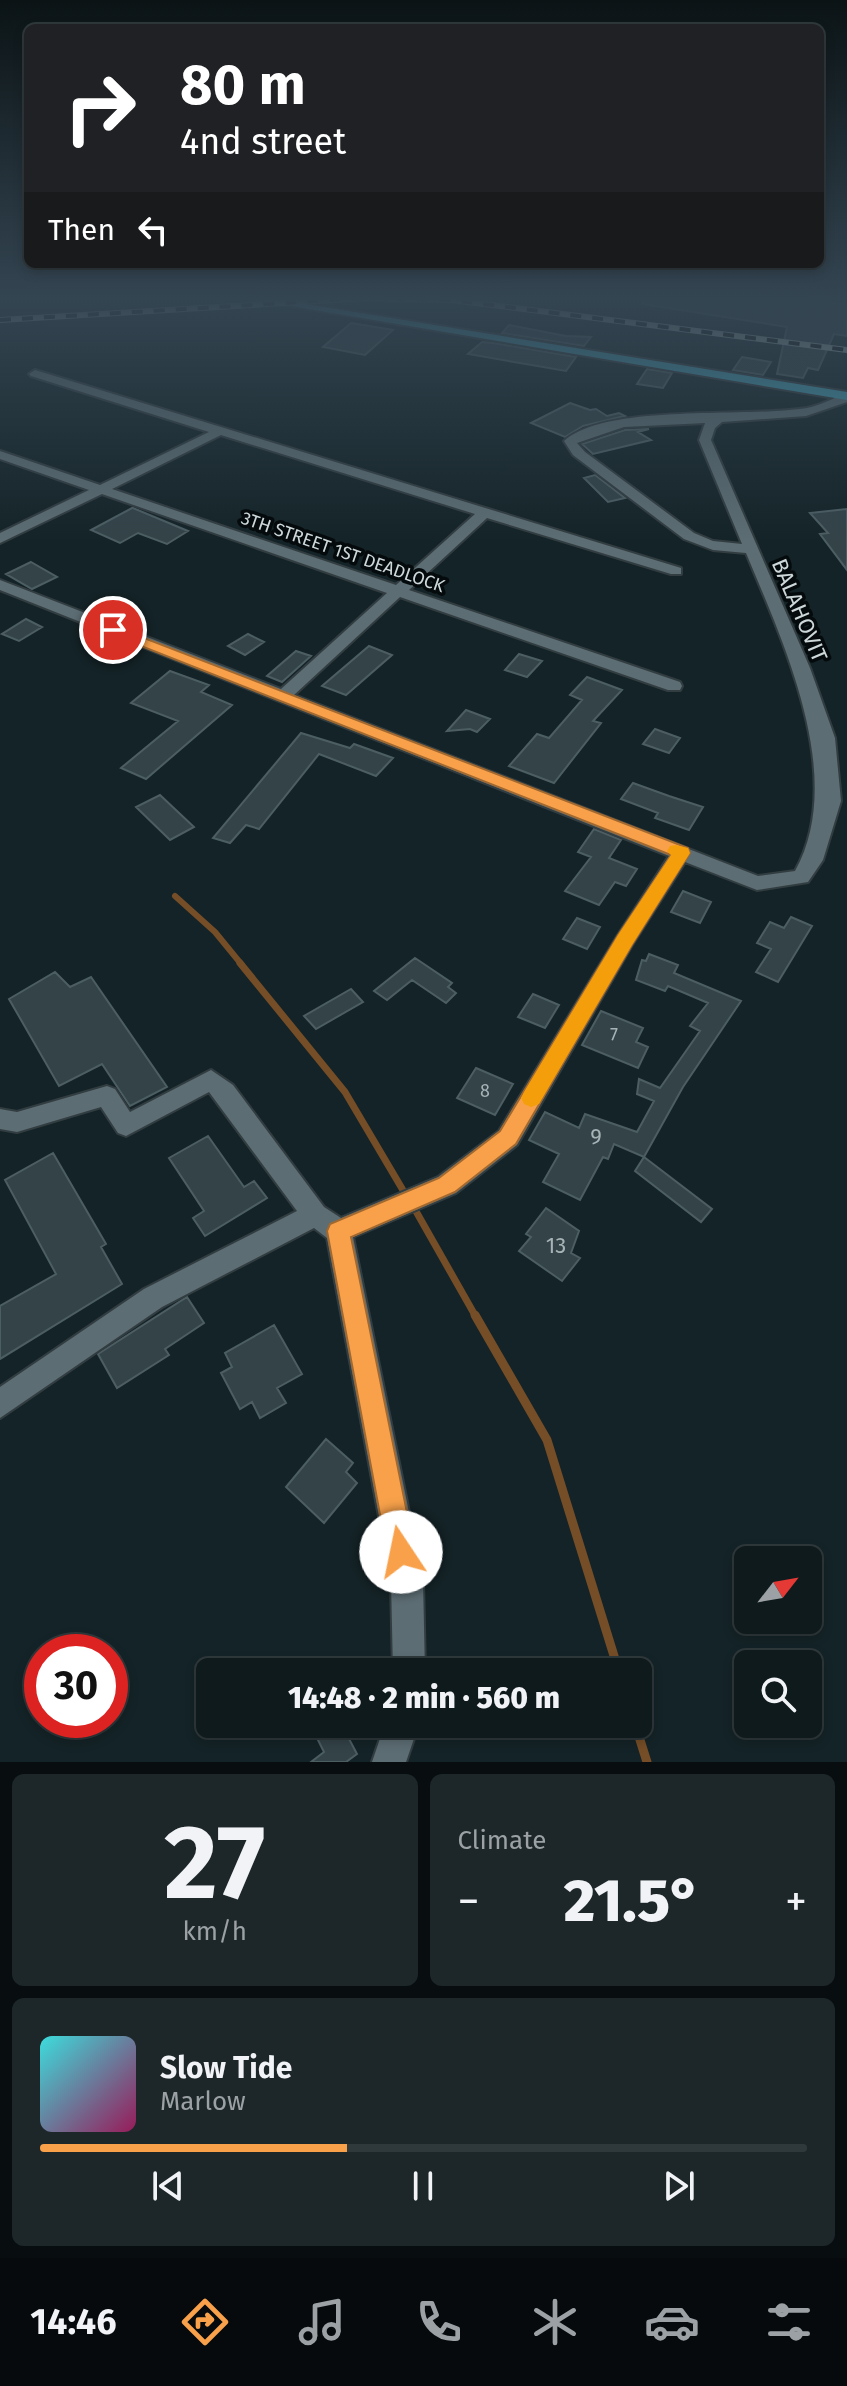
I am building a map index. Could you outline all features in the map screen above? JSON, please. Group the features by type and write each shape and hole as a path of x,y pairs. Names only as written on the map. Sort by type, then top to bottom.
{"main road":[{"path":"739,378 847,396"}],"street":[{"path":"49,378 676,571"},
{"path":"750,549 710,544 687,534 622,482 581,455 570,441 583,433 645,421 719,419 823,409 840,404 847,396"},
{"name":"BALAHOVIT","path":"681,853 757,883 801,877 813,860 832,801 826,738 802,668 705,440 709,426 719,419"},
{"path":"0,539 222,430"},
{"name":"3TH STREET 1ST DEADLOCK","path":"0,455 674,686"},
{"path":"282,697 483,514"},
{"path":"0,585 681,853 625,940 508,1138 447,1185 336,1223 153,1298 0,1404"},
{"path":"0,1119 17,1122 107,1096 126,1126 211,1080 225,1092 336,1223 407,1581 409,1658"},
{"path":"389,1762 397,1738"}],"building":[{"path":"641,378 669,378 663,388 637,384"},
{"path":"570,403 596,409 607,416 619,413 625,416 583,426 565,437 531,423"},
{"path":"649,429 638,432 651,440 593,454 582,444 625,430"},
{"path":"595,475 625,498 608,502 584,478"},
{"path":"132,508 188,531 167,544 138,533 120,543 91,530"},
{"path":"847,509 847,570 820,534 828,533 810,513"},
{"path":"31,562 57,577 32,589 6,574"},
{"path":"26,619 42,627 19,641 2,634"},
{"path":"248,634 264,642 245,655 228,646"},
{"path":"369,646 392,655 346,695 322,686"},
{"path":"296,651 311,656 282,682 267,676"},
{"path":"519,654 542,661 527,677 505,670"},
{"path":"170,671 209,685 201,692 232,705 146,779 121,768 178,721 131,703"},
{"path":"587,677 622,690 593,721 601,723 554,783 509,766 537,734 549,738 582,700 570,695"},
{"path":"466,710 490,719 477,732 470,729 447,731"},
{"path":"655,729 680,738 669,753 643,744"},
{"path":"301,733 350,748 354,744 393,758 376,776 319,754 259,829 246,825 230,843 213,838"},
{"path":"633,783 703,807 689,830 655,818 658,813 621,799"},
{"path":"160,795 194,827 170,840 136,807"},
{"path":"594,829 621,840 609,858 637,869 626,886 615,882 599,905 565,891 591,857 578,852"},
{"path":"683,891 711,902 700,923 671,912"},
{"path":"791,917 812,926 778,982 756,972 771,949 757,943 770,922 784,928"},
{"path":"577,918 600,927 587,949 563,939"},
{"path":"649,954 678,965 674,973 741,1001 683,1087 644,1157 614,1144 608,1159 603,1157 580,1200 543,1182 559,1154 529,1140 545,1112 579,1128 585,1114 637,1132 654,1101 637,1094 639,1079 660,1088 700,1031 690,1026 708,1003 668,986 665,991 636,980 642,960 646,961"},
{"path":"415,958 452,983 448,987 456,993 446,1003 412,980 387,1000 374,991"},
{"path":"55,972 70,987 91,977 167,1087 130,1106 102,1064 59,1086 9,999"},
{"path":"351,989 363,1002 316,1029 304,1016"},
{"path":"533,994 559,1005 545,1028 518,1017"},
{"path":"601,1011 643,1028 636,1042 648,1047 638,1068 582,1045"},
{"path":"476,1068 513,1084 495,1115 457,1098"},
{"path":"208,1136 244,1187 254,1181 267,1198 205,1236 193,1218 204,1211 169,1158"},
{"path":"53,1153 106,1244 101,1247 122,1284 0,1359 0,1306 56,1274 5,1180"},
{"path":"644,1157 712,1209 701,1222 635,1171"},
{"path":"546,1208 579,1231 571,1253 580,1258 562,1281 519,1251 531,1237 526,1234"},
{"path":"187,1297 204,1323 165,1349 169,1355 117,1388 98,1354"},
{"path":"274,1325 302,1374 277,1388 286,1403 260,1418 252,1402 240,1409 221,1373 232,1367 225,1353"},
{"path":"326,1439 353,1463 346,1472 357,1483 324,1523 286,1487"},
{"path":"317,1738 349,1738 357,1754 346,1762 311,1762 324,1752"}],"waterway":[{"path":"175,896 215,932 242,965"},
{"path":"240,963 345,1092 407,1197"},
{"path":"413,1206 476,1317"},
{"path":"475,1315 547,1440 615,1658"},
{"path":"639,1738 647,1762"}],"slow traffic":[{"path":"531,1098 681,853 676,851"}],"route":[{"path":"113,630 681,853 625,940 508,1138 447,1185 339,1231 401,1552"}]}
